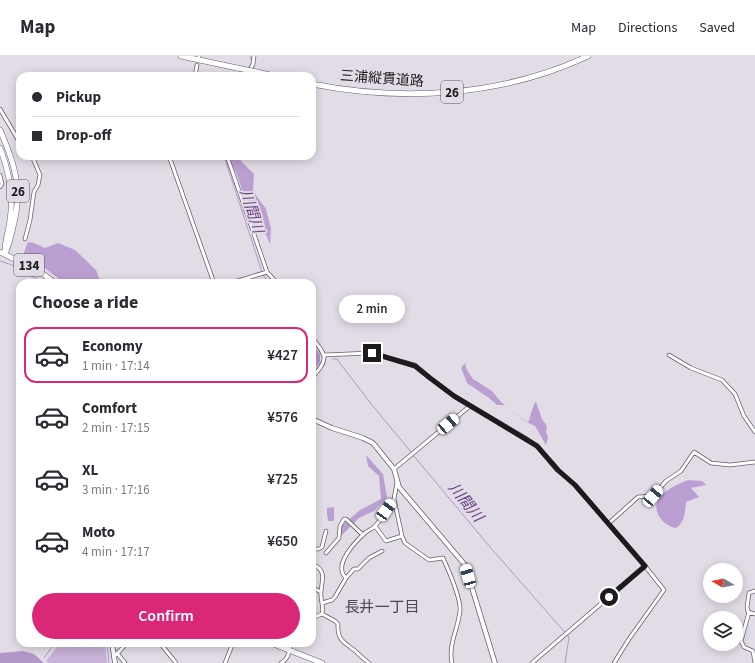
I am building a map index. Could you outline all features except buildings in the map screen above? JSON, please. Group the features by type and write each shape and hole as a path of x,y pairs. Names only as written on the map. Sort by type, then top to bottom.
{"main road":[{"path":"181,56 258,72"},
{"name":"三浦縦貫道路","path":"316,85 377,93 424,94 449,92 495,86 516,81 560,68 588,56"},
{"name":"26","path":"0,130 13,162 18,190 18,203 15,221 8,246 2,253"},
{"name":"26","path":"0,148 7,169 11,193 11,218 2,253"},
{"name":"134","path":"2,253 39,271 50,279"},
{"path":"281,647 322,663"}],"street":[{"path":"249,72 253,64 254,56"},
{"path":"195,72 197,65"},
{"path":"0,109 3,119 16,137"},
{"path":"25,239 30,220 34,192 38,185 40,175 34,160"},
{"path":"170,160 213,279"},
{"path":"228,160 268,272 274,279"},
{"path":"0,175 2,184 0,187"},
{"path":"244,279 268,272"},
{"path":"316,343 324,355 324,362 316,373"},
{"path":"324,355 370,353 406,362 420,369 430,378 470,406 537,446 558,470 575,485 664,590 614,663"},
{"path":"669,355 691,368 722,380 735,394 744,416 755,432"},
{"path":"394,469 470,406"},
{"path":"316,420 373,443 394,469 399,487 465,565 495,663"},
{"path":"608,523 638,497 653,496 666,481 681,471 694,452 711,463 730,465 755,462"},
{"path":"397,482 394,499 398,520 405,543 429,560 444,558 452,576 460,610 451,649 452,663"},
{"path":"346,578 343,576 342,570 343,559 363,535 375,526 394,499"},
{"path":"326,553 339,538 340,526 344,518 346,518 363,535"},
{"path":"375,526 386,541 402,536"},
{"path":"316,549 319,549 322,546 326,530"},
{"path":"322,603 336,597 346,578 354,569 358,569 370,558 382,551"},
{"path":"316,566 320,569 323,579 321,592 323,607 322,614"},
{"path":"532,663 645,566"},
{"path":"316,590 321,592"},
{"path":"755,591 748,594 747,608 749,612 741,641 744,647 754,653 755,663"},
{"path":"749,612 755,614"},
{"path":"316,616 322,614"},
{"path":"322,614 338,624 338,632 346,646 354,650 361,658 369,663"},
{"path":"113,647 115,663"},
{"path":"114,657 123,647"},
{"path":"163,647 176,663"},
{"path":"225,663 231,647"},
{"path":"281,663 288,657 290,647"},
{"path":"117,653 125,663"}],"shaded area":[{"path":"230,160 241,160 254,174 253,191 266,209 271,228 270,244 262,219 243,193"},
{"path":"28,242 45,248 58,243 75,250 96,270 99,279 59,279 23,255"},
{"path":"316,349 320,354 320,362 316,368"},
{"path":"465,363 467,370 473,379 492,391 505,405 497,405 467,383 461,368"},
{"path":"536,402 542,419 547,426 546,432 548,437 546,445 535,426 528,423"},
{"path":"366,455 383,474 387,497 374,511 359,518 341,536 341,525 360,510 381,499 379,476 368,466"},
{"path":"688,480 702,481 706,485 691,488 699,497 686,502 684,516 681,523 676,528 671,527 659,516 656,506 661,496 667,491"},
{"path":"334,507 334,521 328,521 327,508"},
{"path":"57,647 105,647 107,663 48,663 46,661"},
{"path":"23,651 34,654 44,663 0,663 0,653"}],"waterway":[{"name":"川間川","path":"248,68 252,62 250,56"},
{"name":"川間川","path":"225,160 262,272"},
{"path":"0,261 12,265 37,279"},
{"name":"川間川","path":"263,275 266,279"},
{"name":"川間川","path":"333,359 337,359 372,405 411,452"},
{"name":"川間川","path":"413,455 490,547 569,637 565,663"},
{"path":"44,658 52,647"},
{"path":"107,647 109,663"}],"district":[{"name":"長井一丁目","path":"382,607"}],"route":[{"path":"372,353 406,362 420,369 454,396 537,446 558,470 575,485 645,566 609,597"}]}
